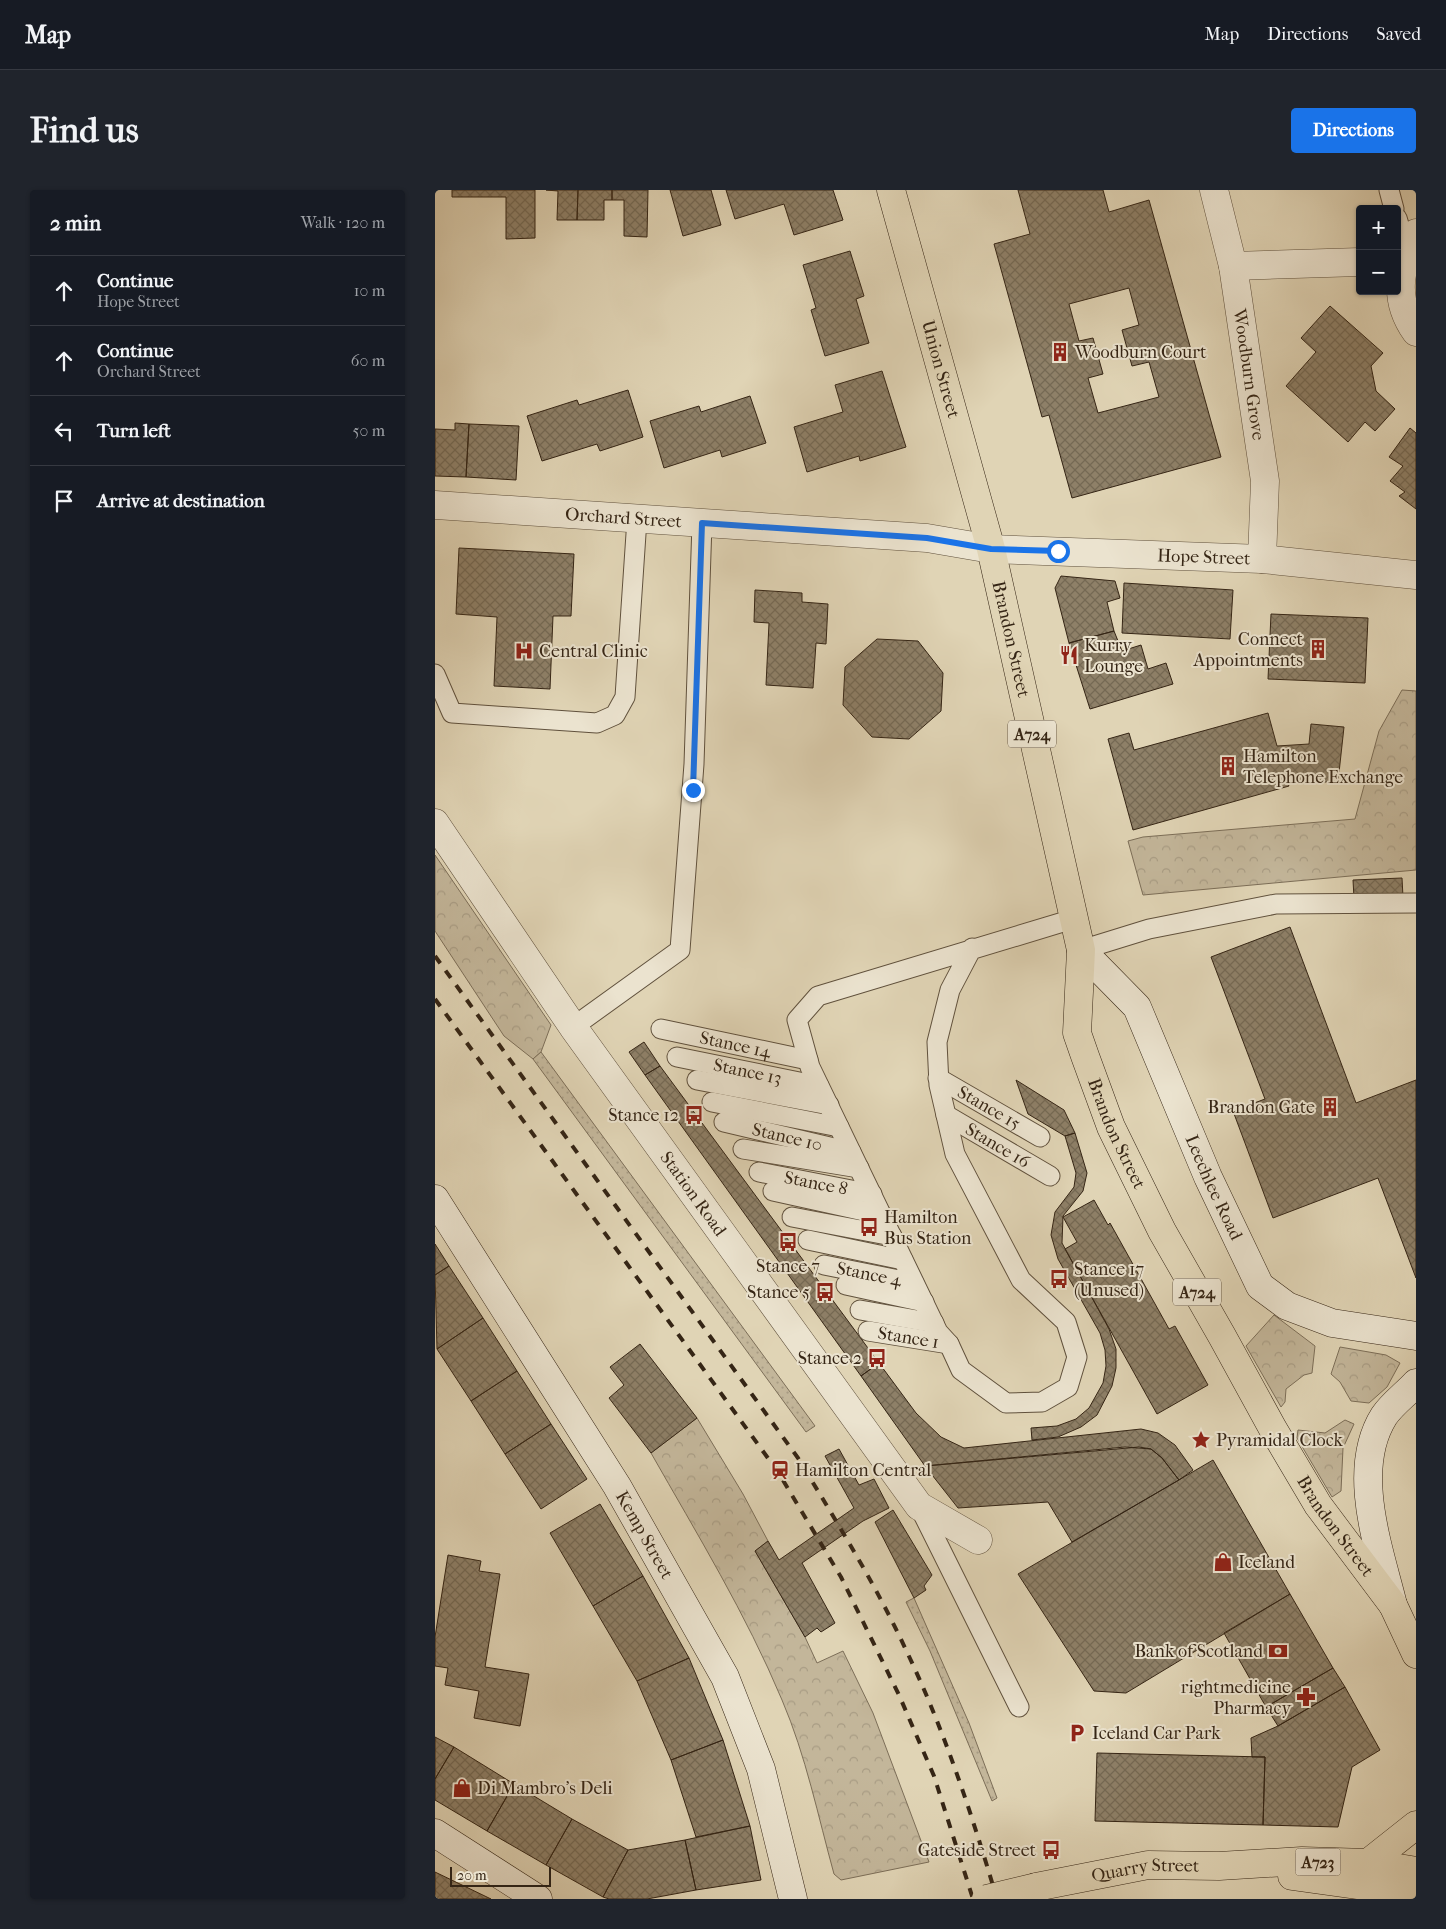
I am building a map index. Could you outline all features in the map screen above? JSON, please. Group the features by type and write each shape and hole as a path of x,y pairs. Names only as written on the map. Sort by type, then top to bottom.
{"main road":[{"name":"Union Street","path":"891,190 991,549"},
{"name":"Brandon Street","path":"991,549 1081,950 1077,1033 1111,1127 1161,1230 1273,1429 1318,1505 1393,1605 1416,1654"},
{"path":"1368,1863 1416,1825"},
{"name":"Quarry Street","path":"986,1899 1148,1865 1219,1866 1302,1862 1368,1863 1416,1871"},
{"name":"Quarry Street","path":"1219,1866 1416,1894"}],"street":[{"name":"Woodburn Grove","path":"1214,190 1233,266 1265,481 1262,559"},
{"path":"1406,252 1400,291 1408,321 1416,332"},
{"path":"1233,266 1356,262"},
{"name":"Orchard Street","path":"435,505 927,538 991,549"},
{"name":"Hope Street","path":"991,549 1262,559 1416,575"},
{"name":"Station Road","path":"435,823 573,1027 919,1506 978,1540"},
{"name":"Leechlee Road","path":"1081,950 1137,1007 1207,1177 1261,1286 1287,1306 1332,1323 1416,1336"},
{"name":"Kemp Street","path":"435,1199 617,1486 725,1677 761,1769 793,1899"},
{"path":"1393,1605 1371,1514 1367,1472 1378,1426 1385,1413 1416,1383"},
{"path":"435,1833 537,1899"}],"lane":[{"path":"1389,190 1394,205"},
{"path":"1401,233 1406,252"},
{"path":"435,674 452,713 597,722 615,715 625,697 637,519"},
{"path":"573,1027 680,950 693,790 702,523"},
{"path":"1081,950 1149,929 1276,904 1416,903"},
{"path":"973,948 950,990 937,1042 938,1078 955,1154 1021,1280 1066,1322 1077,1357 1069,1387 1042,1402 1006,1403 961,1370 949,1344 938,1332 819,1086 797,1020 818,996 973,948 1073,919"},
{"name":"Stance 14","path":"661,1029 809,1060"},
{"name":"Stance 13","path":"677,1056 819,1086"},
{"name":"Stance 15","path":"938,1078 1039,1136"},
{"path":"697,1080 829,1105"},
{"path":"712,1102 839,1127"},
{"name":"Stance 16","path":"946,1115 1050,1176"},
{"name":"Stance 10","path":"724,1122 855,1160"},
{"path":"743,1149 855,1160"},
{"name":"Stance 8","path":"759,1172 872,1194"},
{"path":"773,1191 882,1215"},
{"path":"792,1217 892,1236"},
{"path":"808,1240 903,1260"},
{"name":"Stance 4","path":"824,1265 914,1283"},
{"path":"846,1285 924,1302"},
{"path":"860,1310 934,1323"},
{"name":"Stance 1","path":"869,1331 949,1344"},
{"path":"919,1506 1019,1706"}],"green space":[{"path":"1402,690 1416,691 1416,870 1143,895 1128,841 1143,837 1355,819 1379,731"},
{"path":"435,855 551,1025 541,1052 533,1059 504,1036 435,931"},
{"path":"541,1052 815,1426 806,1432 533,1059"},
{"path":"1274,1315 1315,1346 1312,1373 1304,1375 1286,1389 1285,1402 1281,1407 1246,1346"},
{"path":"1340,1347 1386,1355 1400,1363 1387,1387 1369,1403 1351,1401 1340,1382 1331,1374"},
{"path":"697,1418 743,1494 768,1541 755,1551 805,1637 817,1663 843,1651 873,1713 929,1862 841,1880 834,1874 805,1764 782,1700 737,1605 651,1453"},
{"path":"1345,1420 1354,1424 1343,1448 1341,1491 1332,1497 1297,1438 1298,1430 1325,1433"},
{"path":"914,1598 969,1723 997,1798 992,1801 930,1651 906,1602"}],"building":[{"path":"452,190 535,190 535,238 506,239 506,197 452,197"},
{"path":"546,190 578,190 577,220 557,220 558,191"},
{"path":"578,190 612,190 612,200 604,200 604,220 577,220"},
{"path":"612,190 648,190 647,237 624,236 624,200 612,200"},
{"path":"670,190 711,190 721,225 683,236"},
{"path":"726,190 833,190 843,220 794,235 784,204 735,219"},
{"name":"Woodburn Court","path":"1018,190 1103,190 1109,212 1149,200 1221,457 1072,498 1049,415 1042,417 994,244 1030,234","holes":["1129,288 1139,325 1122,330 1132,366 1149,362 1159,397 1098,413 1088,378 1103,374 1093,338 1079,341 1069,304"]},
{"path":"850,251 864,296 856,299 869,343 825,356 811,310 816,308 803,265"},
{"path":"1330,306 1383,353 1371,366 1376,391 1395,409 1375,431 1365,422 1348,442 1286,386 1316,352 1301,338"},
{"path":"882,371 906,447 860,461 859,456 807,472 794,427 843,412 835,385"},
{"path":"628,390 643,437 600,451 597,444 542,461 527,416 577,400 579,405"},
{"path":"750,396 766,443 722,457 720,450 664,468 650,421 699,406 701,412"},
{"path":"455,423 469,424 466,477 435,476 435,429 455,430"},
{"path":"469,424 519,426 516,480 466,477"},
{"path":"1410,428 1416,433 1416,509 1399,496 1405,492 1390,481 1403,466 1389,457"},
{"name":"Central Clinic","path":"459,548 574,554 571,616 553,616 550,689 494,686 497,617 456,614"},
{"path":"1061,576 1115,581 1120,598 1107,602 1114,631 1069,643 1055,588"},
{"path":"1124,583 1233,590 1230,639 1122,633"},
{"path":"755,590 802,593 802,602 828,604 826,644 816,643 813,688 766,685 769,623 754,622"},
{"name":"Connect Appointments","path":"1271,614 1368,618 1365,683 1268,679"},
{"path":"1114,631 1122,651 1141,645 1148,669 1166,663 1173,684 1090,709 1069,643"},
{"path":"877,639 918,641 943,673 941,711 909,739 872,737 843,705 845,667"},
{"name":"Hamilton Telephone Exchange","path":"1268,713 1277,746 1309,744 1311,724 1344,727 1338,782 1287,782 1289,786 1133,830 1108,739 1129,733 1134,750"},
{"path":"1402,878 1403,897 1354,898 1353,880"},
{"name":"Brandon Gate","path":"1290,927 1356,1103 1416,1080 1416,1278 1378,1178 1273,1218 1233,1111 1265,1099 1211,957"},
{"path":"644,1042 660,1066 645,1075 629,1052"},
{"path":"660,1066 879,1363 861,1376 645,1075"},
{"path":"1016,1080 1064,1110 1075,1133 1065,1136 1028,1114"},
{"path":"1075,1133 1087,1173 1083,1191 1063,1216 1062,1243 1109,1329 1116,1349 1116,1368 1112,1386 1097,1415 1081,1427 1058,1437 1032,1440 1031,1428 1057,1426 1076,1419 1089,1408 1103,1383 1106,1366 1105,1350 1100,1333 1058,1259 1051,1235 1055,1212 1074,1187 1076,1173 1065,1136"},
{"path":"1094,1200 1108,1225 1110,1223 1169,1329 1175,1326 1208,1385 1157,1414 1065,1249 1077,1242 1063,1217"},
{"path":"435,1244 449,1266 435,1275"},
{"path":"449,1266 483,1318 437,1349 435,1275"},
{"path":"483,1318 517,1371 471,1401 437,1349"},
{"path":"640,1344 697,1418 651,1453 609,1398 624,1385 610,1367"},
{"path":"879,1363 916,1413 941,1437 964,1448 1141,1429 1158,1433 1175,1445 1193,1470 1179,1480 1162,1458 1151,1449 1139,1447 925,1466 861,1376"},
{"path":"517,1371 551,1424 505,1454 471,1401"},
{"path":"551,1424 587,1479 541,1509 505,1454"},
{"path":"1125,1447 1151,1449 1162,1458 1179,1480 1072,1542 1048,1502 958,1508 925,1466"},
{"path":"839,1449 859,1485 874,1479 889,1508 863,1521 802,1563 835,1623 821,1632 817,1628 805,1637 755,1551 768,1541 779,1560 854,1508 825,1456"},
{"path":"1213,1460 1290,1594 1126,1693 1094,1691 1018,1574"},
{"path":"600,1504 643,1576 593,1606 550,1533"},
{"path":"893,1510 932,1575 924,1586 926,1590 914,1598 875,1522"},
{"path":"448,1555 481,1561 479,1571 500,1574 485,1667 529,1674 520,1726 474,1718 479,1691 445,1685 448,1668 435,1666 435,1637"},
{"path":"643,1576 689,1658 637,1681 593,1606"},
{"name":"Bank of Scotland","path":"1290,1594 1333,1668 1266,1707 1224,1633"},
{"path":"689,1658 723,1740 671,1760 637,1681"},
{"name":"rightmedicine Pharmacy","path":"1333,1668 1345,1687 1278,1726 1266,1707"},
{"path":"1345,1687 1380,1750 1352,1767 1338,1827 1263,1825 1265,1757 1252,1757 1251,1738 1278,1726"},
{"path":"435,1737 454,1747 435,1779"},
{"path":"723,1740 750,1826 696,1837 671,1760"},
{"path":"454,1747 514,1784 487,1831 435,1800 435,1779"},
{"path":"1097,1753 1265,1757 1263,1825 1095,1821"},
{"path":"514,1784 572,1819 546,1865 487,1831"},
{"path":"572,1819 628,1850 603,1897 546,1865"},
{"path":"750,1826 761,1880 696,1890 685,1840"},
{"path":"685,1840 696,1890 647,1899 609,1899 603,1897 628,1850"},
{"path":"435,1872 491,1899 435,1899"}],"railway":[{"path":"435,956 798,1458 841,1529 894,1625 933,1710 978,1836 997,1899"},
{"path":"435,999 778,1472 841,1577 899,1695 934,1776 973,1899"}],"place":[{"name":"Woodburn Court","path":"1060,352"},
{"name":"Connect Appointments","path":"1318,649"},
{"name":"Central Clinic","path":"524,651"},
{"name":"Kurry Lounge","path":"1069,655"},
{"name":"Hamilton Telephone Exchange","path":"1228,766"},
{"name":"Brandon Gate","path":"1330,1107"},
{"name":"Stance 12","path":"694,1115"},
{"name":"Hamilton Bus Station","path":"869,1227"},
{"name":"Stance 7","path":"788,1242"},
{"name":"Stance 17 (Unused)","path":"1059,1279"},
{"name":"Stance 5","path":"825,1292"},
{"name":"Stance 2","path":"877,1358"},
{"name":"Pyramidal Clock","path":"1201,1440"},
{"name":"Hamilton Central","path":"780,1470"},
{"name":"Iceland","path":"1223,1562"},
{"name":"Bank of Scotland","path":"1278,1651"},
{"name":"rightmedicine Pharmacy","path":"1306,1697"},
{"name":"Iceland Car Park","path":"1077,1733"},
{"name":"Di Mambro’s Deli","path":"462,1788"},
{"name":"Gateside Street","path":"1051,1850"}],"route":[{"path":"693,790 702,523 927,538 991,549 1058,551"}]}
